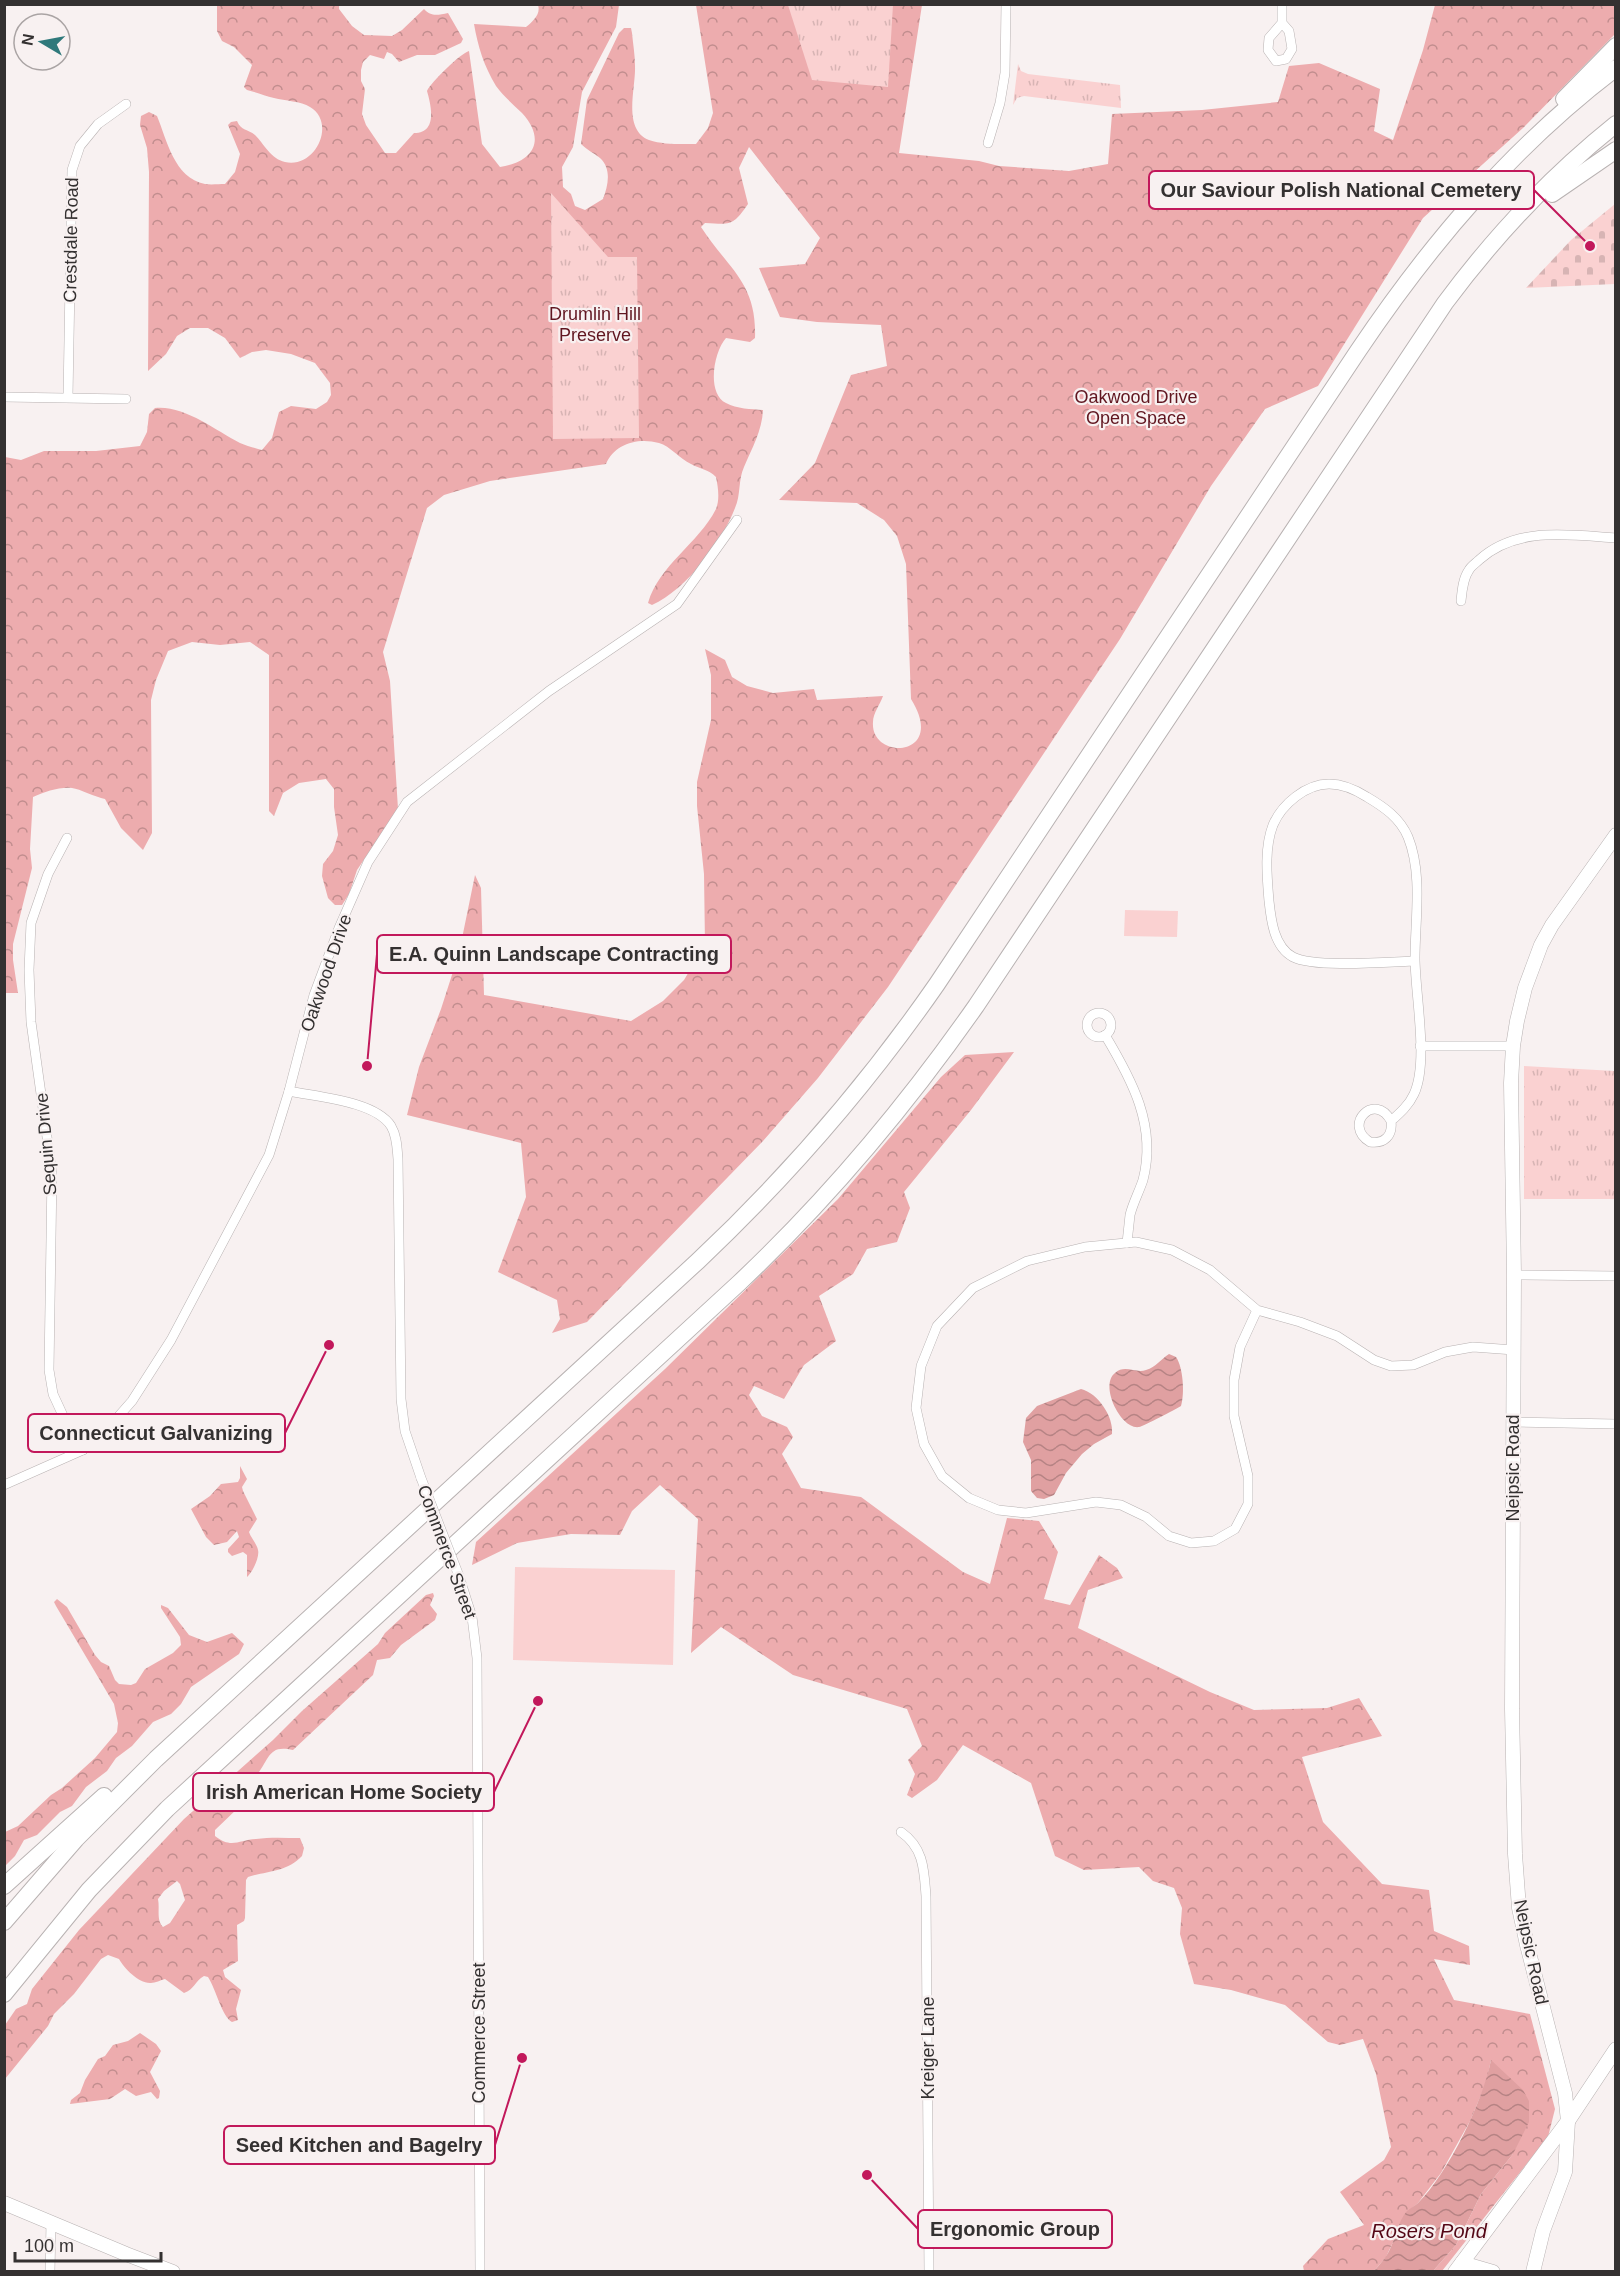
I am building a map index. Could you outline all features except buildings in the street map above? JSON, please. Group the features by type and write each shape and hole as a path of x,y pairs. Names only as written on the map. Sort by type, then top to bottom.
{"highway":[{"path":"4,1922 87,1827 156,1759 698,1261 767,1194 822,1133 878,1065 937,984 1392,301 1459,216 1616,46"},
{"path":"1528,143 1616,68"},
{"path":"4,1994 89,1890 172,1804 739,1283 802,1221 862,1154 920,1083 975,1006 1430,324 1464,278 1516,217 1566,167 1616,124"},
{"path":"1516,217 1532,210 1565,183 1616,150"},
{"path":"4,1886 110,1791 156,1759"}],"street":[{"path":"988,143 1000,103 1005,73 1006,4"},
{"path":"1282,4 1282,23"},
{"name":"Crestdale Road","path":"68,398 72,170 80,146 98,124 126,104"},
{"path":"4,397 126,399"},
{"name":"Oakwood Drive","path":"4,1485 83,1450 110,1426 132,1401 171,1340 269,1155 289,1091 314,996 339,928 368,862 407,802 549,691 677,604 737,520"},
{"path":"1461,601 1462,588 1468,570 1488,552 1518,538 1553,534 1616,538"},
{"path":"1391,1121 1407,1106 1415,1092 1419,1073 1420,1047 1415,961 1416,868 1408,836 1390,810 1353,789 1328,784 1307,789 1286,805 1273,825 1266,863 1271,921 1278,940 1291,956 1309,963 1415,961"},
{"name":"Sequin Drive","path":"67,838 48,874 32,923 29,970 31,1022 52,1173 49,1370 53,1394 71,1433 83,1450"},
{"name":"Neipsic Road","path":"1533,2271 1544,2231 1565,2172 1568,2121 1565,2092 1533,1975 1519,1908 1516,1881 1512,1710 1514,1275 1511,1093 1513,1046 1525,988 1541,945 1552,925 1613,844"},
{"path":"1105,1035 1128,1073 1143,1112 1148,1149 1143,1179 1131,1214 1127,1243"},
{"path":"1420,1047 1513,1046"},
{"name":"Commerce Street","path":"289,1091 368,1109 384,1118 394,1134 398,1159 401,1399 405,1431 459,1576 473,1623 478,1665 480,2271"},
{"path":"1257,1310 1240,1347 1234,1380 1234,1416 1248,1476 1248,1504 1235,1529 1214,1541 1191,1543 1169,1536 1146,1517 1121,1504 1096,1502 1026,1513 998,1510 969,1498 942,1476 924,1444 916,1408 921,1366 937,1326 973,1288 1027,1262 1085,1247 1136,1242 1172,1250 1210,1270 1257,1310 1300,1322 1337,1336 1374,1360 1391,1366 1413,1365 1445,1352 1473,1347 1514,1350"},
{"path":"1514,1275 1616,1276"},
{"path":"1513,1422 1616,1424"},
{"name":"Kreiger Lane","path":"901,1832 915,1844 923,1869 926,1896 929,2271"},
{"path":"1459,2267 1568,2121 1616,2049"},
{"path":"4,2203 152,2268 173,2271"},
{"path":"50,2271 51,2222"},
{"path":"1459,2267 1493,2271"}],"green space":[{"name":"Oakwood Drive Open Space","path":"217,5 339,5 339,9 352,26 364,35 392,36 402,30 424,9 438,15 448,13 463,39 461,43 435,55 417,55 399,62 387,52 384,59 370,55 363,62 361,81 365,89 362,114 366,125 385,153 396,153 414,133 422,132 430,123 431,110 427,91 453,62 469,51 482,144 500,167 521,160 528,155 535,141 534,132 530,123 492,79 477,41 474,24 526,27 534,20 538,5 619,5 616,27 582,92 573,147 562,167 563,187 571,194 575,206 585,210 603,199 608,178 604,162 581,144 587,100 619,33 624,28 631,28 632,33 635,66 632,107 633,118 641,135 661,143 696,144 708,128 713,113 696,5 922,5 899,153 979,161 999,166 1069,171 1108,164 1112,114 1202,110 1278,102 1289,66 1319,63 1380,89 1374,131 1393,140 1423,50 1435,5 1615,5 1615,34 1523,128 1423,218 1318,386 1265,409 1211,486 1120,639 888,987 818,1078 763,1141 587,1322 552,1333 560,1319 557,1300 498,1272 526,1197 521,1143 407,1115 419,1067 459,953 475,875 481,888 484,995 631,1021 663,1001 684,980 705,945 704,874 697,806 697,782 711,720 711,675 705,649 725,660 732,677 747,686 773,693 814,689 817,700 883,696 873,719 875,735 883,743 893,747 905,747 914,742 920,733 920,719 911,699 906,564 897,536 884,520 857,503 779,500 815,463 851,375 887,366 881,325 817,322 780,317 759,268 805,264 820,238 749,147 739,168 748,204 738,217 730,222 705,223 701,227 746,289 754,319 755,338 750,342 726,338 722,344 715,362 716,390 720,398 730,405 763,410 761,425 742,472 735,508 721,535 702,563 665,598 652,605 648,603 661,577 708,522 716,509 718,497 716,477 713,474 687,462 663,445 651,441 635,442 621,447 615,451 606,464 490,481 444,495 427,508 383,652 390,681 398,809 357,870 349,894 342,905 335,905 328,898 322,876 323,864 333,851 338,835 334,789 326,779 299,783 283,793 274,816 269,811 269,655 250,642 220,645 192,642 168,651 156,680 151,700 152,833 143,850 121,828 105,799 75,789 57,789 33,797 30,849 32,868 13,944 18,993 5,993 5,457 21,460 44,451 96,451 140,446 147,432 149,414 155,408 177,410 188,414 240,443 262,450 272,438 279,412 291,406 316,409 327,402 331,395 330,383 315,363 291,354 266,350 252,352 240,358 225,338 208,328 190,328 177,336 166,354 148,371 149,172 147,148 140,125 141,116 149,112 157,116 168,146 179,166 194,180 207,184 225,184 235,172 240,154 228,125 231,122 237,121 243,128 255,135 272,155 285,162 305,159 319,143 322,133 322,123 318,114 310,107 247,90 244,87 252,65 234,47 222,41 217,31"},
{"path":"788,5 893,5 888,87 812,80"},
{"path":"1018,64 1021,71 1028,74 1120,85 1121,108 1024,96 1017,98 1013,105"},
{"name":"Drumlin Hill Preserve","path":"551,193 608,257 637,257 639,438 553,439"},
{"path":"1615,204 1615,284 1526,288 1571,240"},
{"path":"1125,910 1178,911 1177,937 1124,936"},
{"path":"1014,1052 971,1110 904,1192 910,1208 897,1242 867,1249 853,1274 819,1296 836,1341 804,1365 784,1399 754,1386 749,1395 762,1416 787,1427 793,1437 782,1454 801,1488 861,1497 963,1572 990,1584 1007,1518 1039,1521 1058,1552 1044,1599 1070,1605 1099,1555 1117,1568 1123,1578 1088,1590 1078,1628 1210,1692 1254,1710 1327,1708 1359,1698 1382,1736 1302,1757 1323,1822 1382,1884 1429,1890 1434,1931 1469,1946 1470,1965 1434,1959 1454,2000 1530,2014 1555,2109 1548,2137 1442,2271 1433,2271 1456,2245 1481,2194 1513,2154 1491,2060 1486,2083 1470,2121 1441,2173 1418,2203 1407,2212 1386,2257 1374,2271 1304,2271 1303,2266 1328,2239 1364,2225 1340,2192 1384,2160 1391,2147 1376,2074 1363,2039 1340,2045 1328,2042 1285,2005 1231,1990 1194,1984 1180,1934 1182,1908 1174,1888 1153,1881 1139,1867 1084,1870 1055,1856 1031,1783 963,1745 937,1780 912,1798 907,1795 915,1774 908,1760 922,1746 907,1709 793,1675 721,1627 691,1653 698,1519 660,1485 632,1511 620,1535 571,1534 517,1543 472,1565 476,1542 665,1369 838,1199 941,1077 965,1055"},
{"path":"1524,1066 1615,1071 1615,1199 1524,1199"},
{"path":"240,1466 247,1479 242,1487 243,1491 257,1519 249,1532 257,1548 258,1557 247,1577 247,1555 243,1552 232,1556 228,1552 239,1537 237,1531 227,1542 214,1545 206,1537 191,1509 210,1496 221,1484 238,1482"},
{"path":"515,1567 675,1570 673,1665 513,1660"},
{"path":"433,1593 430,1605 437,1614 435,1620 401,1645 390,1658 377,1660 373,1675 293,1750 274,1751 255,1777 261,1784 260,1787 215,1830 215,1836 226,1842 300,1838 304,1848 302,1856 290,1865 248,1877 246,1880 245,1918 237,1925 238,1961 223,1970 225,1977 241,1990 236,2009 238,2020 232,2022 225,2015 208,1977 204,1976 198,1980 190,1990 184,1993 165,1979 153,1983 142,1981 128,1971 119,1959 108,1955 101,1959 74,1994 54,2014 48,2026 5,2079 5,2025 16,2009 27,2004 32,1989 79,1930 184,1819 378,1644 385,1633 426,1595","holes":["177,1881 185,1900 170,1923 163,1927 159,1918 158,1899"]},
{"path":"57,1599 67,1607 95,1655 109,1666 119,1684 136,1683 145,1669 173,1653 181,1645 180,1637 161,1605 168,1608 189,1635 207,1642 232,1633 244,1644 239,1654 191,1687 181,1704 171,1714 153,1722 132,1746 116,1758 107,1771 86,1787 72,1806 60,1812 37,1835 24,1840 15,1856 5,1866 5,1832 18,1826 51,1795 62,1788 95,1758 117,1732 118,1723 114,1704 56,1606 54,1602"},
{"path":"140,2033 156,2044 161,2051 150,2072 160,2091 159,2098 157,2099 151,2092 136,2096 125,2089 110,2099 70,2104 71,2100 80,2093 98,2059 105,2056 113,2045 128,2041"}],"water":[{"path":"1169,1354 1176,1357 1182,1373 1181,1406 1139,1427 1125,1422 1114,1406 1109,1387 1111,1379 1119,1370 1150,1369"},
{"path":"1081,1389 1093,1395 1104,1407 1108,1413 1112,1434 1082,1454 1066,1473 1054,1495 1044,1499 1037,1498 1031,1491 1031,1460 1023,1442 1026,1418 1037,1406"},
{"name":"Rosers Pond","path":"1491,2060 1523,2090 1529,2101 1529,2122 1513,2154 1481,2194 1456,2245 1433,2271 1374,2271 1388,2252 1404,2215 1430,2190 1453,2155 1481,2095"}],"place":[{"name":"Our Saviour Polish National Cemetery","path":"1590,246"},
{"name":"E.A. Quinn Landscape Contracting","path":"367,1066"},
{"name":"Connecticut Galvanizing","path":"329,1345"},
{"name":"Irish American Home Society","path":"538,1701"},
{"name":"Seed Kitchen and Bagelry","path":"522,2058"},
{"name":"Ergonomic Group","path":"867,2175"}]}
